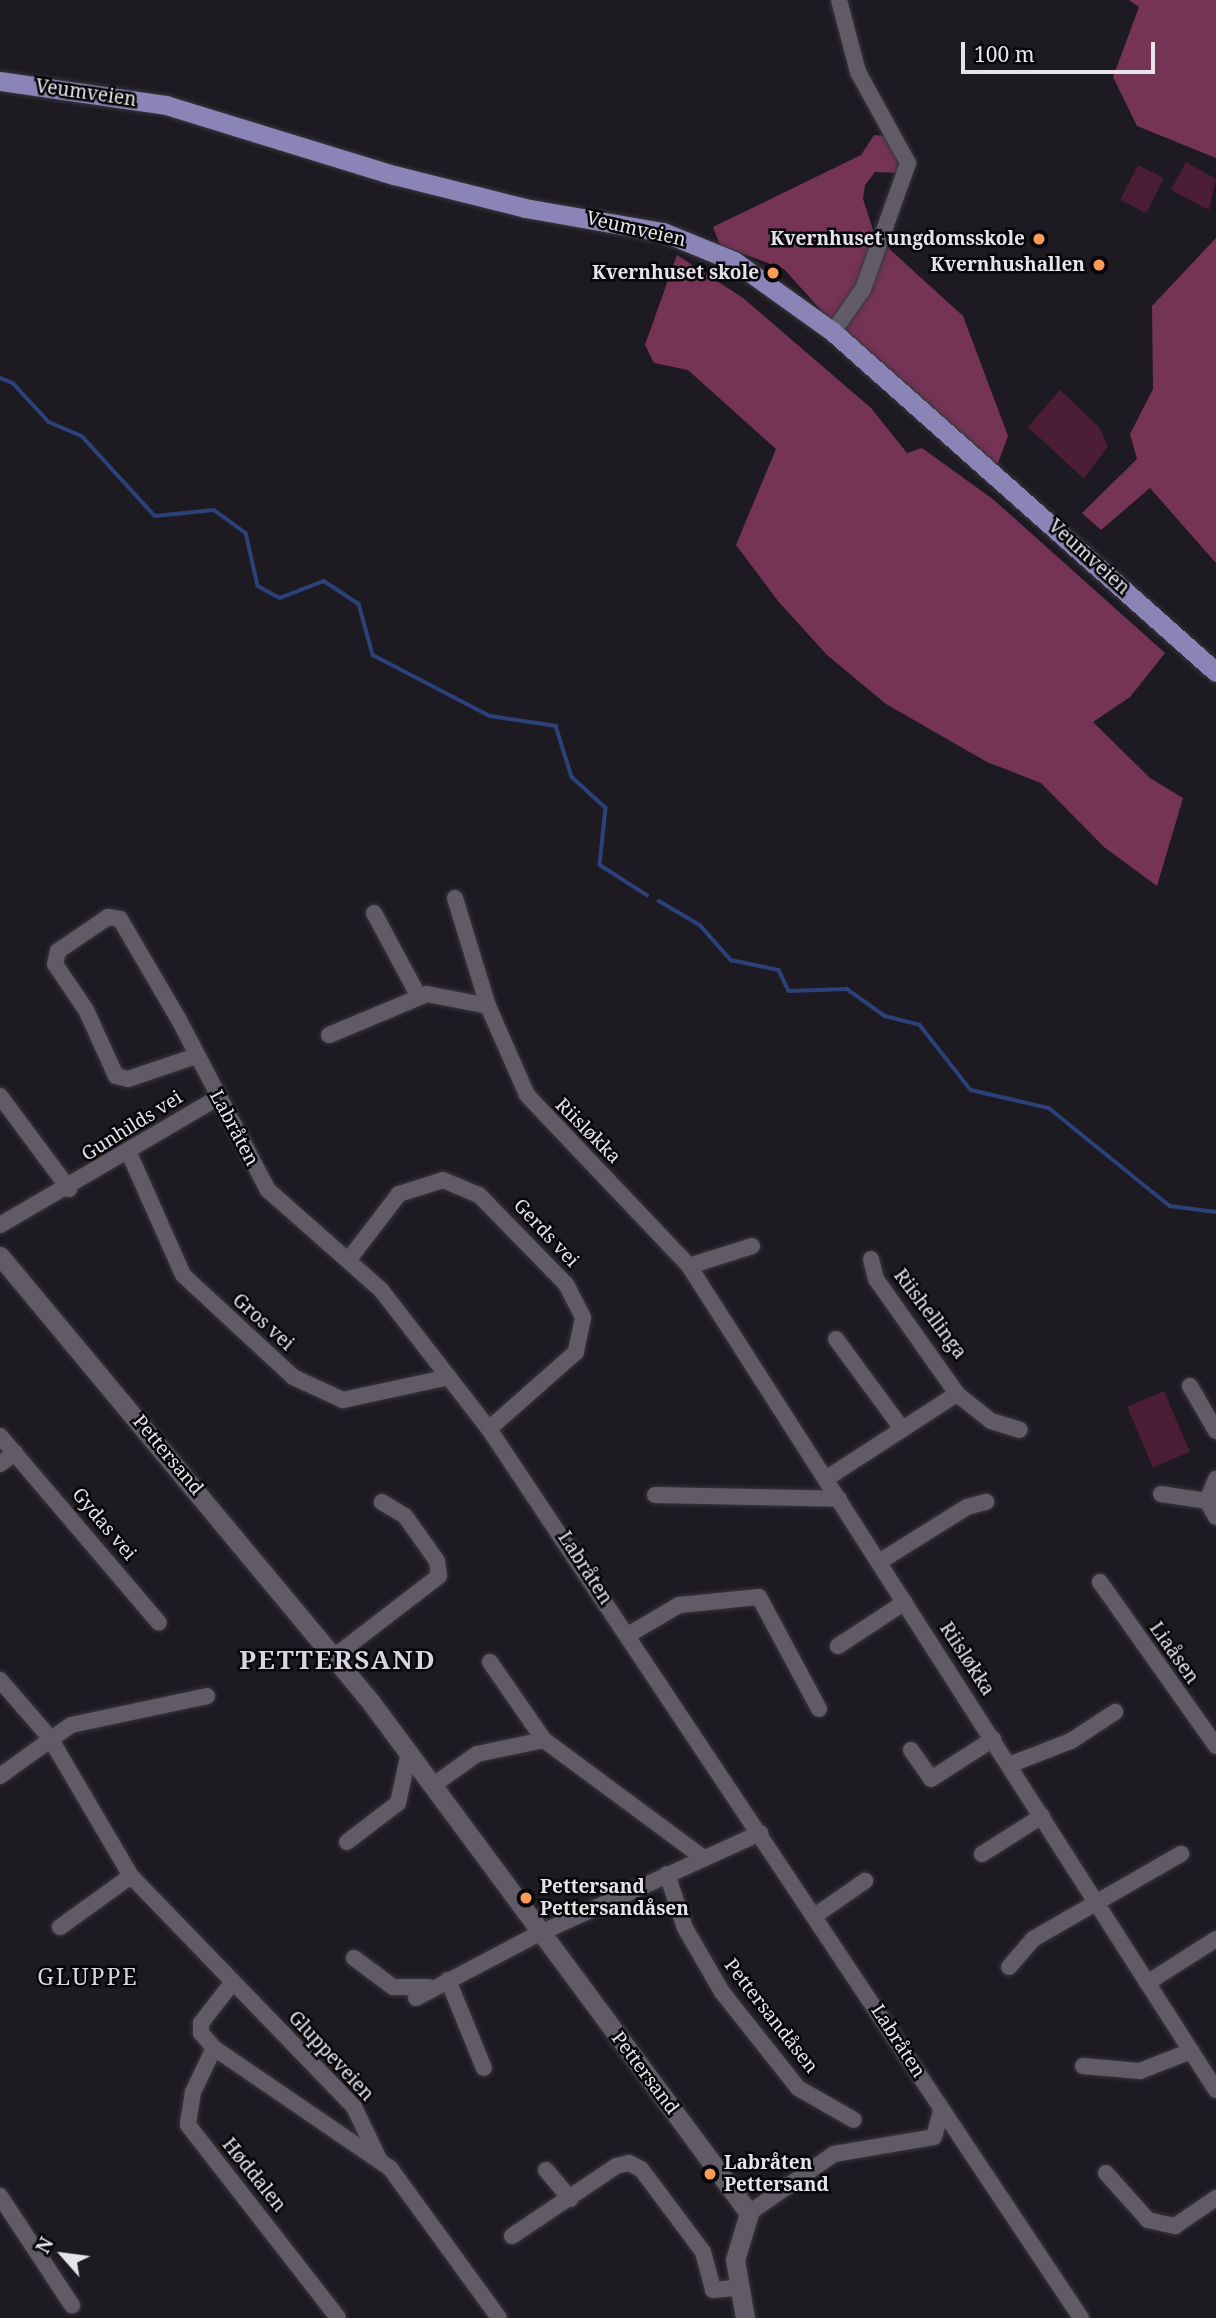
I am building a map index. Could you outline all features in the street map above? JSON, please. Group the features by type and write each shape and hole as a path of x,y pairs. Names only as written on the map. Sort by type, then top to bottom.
{"main road":[{"name":"Veumveien","path":"0,81 166,105 394,175 525,208 663,232 734,261 833,332 1216,672"}],"street":[{"path":"833,332 863,289 908,163 859,72 839,0"},
{"name":"Riisløkka","path":"455,898 488,1006 538,1112 689,1266 828,1478 1216,2090"},
{"path":"374,913 418,995"},
{"name":"Labråten","path":"196,1056 128,1079 116,1076 82,1002 55,964 58,951 117,916 196,1056 268,1190 350,1258 489,1429 816,1915 941,2110 960,2129 1081,2318"},
{"path":"329,1035 418,995 488,1006"},
{"path":"0,1096 69,1189"},
{"name":"Gunhilds vei","path":"0,1225 69,1189 217,1098"},
{"name":"Gros vei","path":"129,1153 183,1275 293,1377 343,1400 449,1377"},
{"name":"Gerds vei","path":"350,1258 399,1194 443,1180 479,1195 566,1284 583,1318 576,1352 489,1429"},
{"path":"689,1266 752,1246"},
{"name":"Pettersand","path":"0,1256 334,1656 409,1752 749,2213"},
{"name":"Riishellinga","path":"871,1259 876,1279 957,1394 991,1422 1020,1430"},
{"path":"836,1339 902,1429"},
{"path":"1190,1386 1216,1431"},
{"path":"828,1478 957,1394"},
{"name":"Gydas vei","path":"0,1436 159,1623"},
{"path":"0,1464 15,1453"},
{"path":"1207,1501 1216,1479"},
{"path":"1161,1494 1207,1501"},
{"path":"654,1495 839,1499"},
{"path":"1207,1501 1216,1517"},
{"path":"334,1656 439,1576 437,1561 411,1525 382,1502"},
{"path":"879,1562 967,1507 986,1502"},
{"name":"Liaåsen","path":"1100,1582 1216,1746"},
{"path":"628,1635 679,1605 759,1597 819,1709"},
{"path":"838,1646 905,1602"},
{"path":"490,1662 544,1740 702,1857"},
{"name":"Gluppeveien","path":"0,1680 50,1738 131,1876 354,2107 379,2159 400,2178 499,2318"},
{"path":"0,1776 71,1725 207,1696"},
{"path":"1009,1765 1071,1741 1115,1712"},
{"path":"911,1750 931,1779 993,1739"},
{"path":"432,1786 477,1754 544,1740"},
{"path":"347,1842 398,1803 409,1752"},
{"path":"982,1854 1042,1816"},
{"path":"416,1998 430,1987 540,1933 702,1857 760,1833"},
{"path":"1009,1967 1033,1939 1181,1854"},
{"name":"Pettersandåsen","path":"667,1874 685,1928 722,1992 798,2088 854,2120"},
{"path":"61,1927 131,1876"},
{"path":"816,1915 865,1881"},
{"path":"1147,1983 1216,1939"},
{"path":"354,1958 393,1987 430,1987"},
{"path":"449,1980 484,2068"},
{"path":"232,1983 201,2022 214,2048 379,2159"},
{"name":"Høddalen","path":"214,2048 193,2092 188,2124 338,2318"},
{"path":"1083,2066 1140,2071 1191,2051"},
{"path":"745,2318 738,2288 736,2250 749,2213 834,2154 934,2137 941,2110"},
{"path":"512,2236 615,2166 635,2165 703,2252 710,2287 717,2292 738,2288"},
{"path":"546,2170 569,2199"},
{"path":"1105,2173 1148,2220 1175,2226 1216,2198"},
{"path":"0,2196 72,2305"}],"shaded area":[{"path":"1129,0 1216,0 1216,158 1137,126 1113,77 1139,7"},
{"path":"874,135 889,136 900,173 875,172 865,185 863,199 875,236 963,316 1008,436 997,466 821,310 784,269 720,245 713,227 861,155"},
{"path":"1186,162 1216,179 1209,210 1171,190"},
{"path":"1138,165 1164,178 1146,213 1120,200"},
{"path":"1216,238 1216,563 1150,488 1101,530 1082,513 1137,459 1130,434 1153,389 1152,306"},
{"path":"677,255 743,298 871,408 907,453 922,448 994,500 1165,653 1130,697 1093,722 1150,778 1183,798 1157,886 1104,847 1041,783 987,762 886,704 827,655 778,601 736,545 776,449 688,370 654,363 645,345"},
{"path":"1060,390 1099,427 1108,446 1084,479 1028,427"},
{"path":"1164,1391 1190,1452 1153,1467 1127,1407"}],"waterway":[{"path":"0,378 13,383 49,422 82,436 155,516 214,510 246,533 258,586 280,598 324,581 359,604 373,655 490,716 556,726 572,777 606,808 600,865 647,895"},
{"path":"659,901 700,925 731,960 779,970 789,991 847,989 885,1016 920,1025 971,1090 1049,1108 1170,1206 1216,1212"}],"place":[{"name":"Kvernhuset ungdomsskole","path":"1039,239"},
{"name":"Kvernhushallen","path":"1099,265"},
{"name":"Kvernhuset skole","path":"773,273"},
{"name":"Pettersand Pettersandåsen","path":"526,1898"},
{"name":"Labråten Pettersand","path":"710,2174"}],"district":[{"name":"PETTERSAND","path":"338,1660"},
{"name":"GLUPPE","path":"88,1976"}]}
